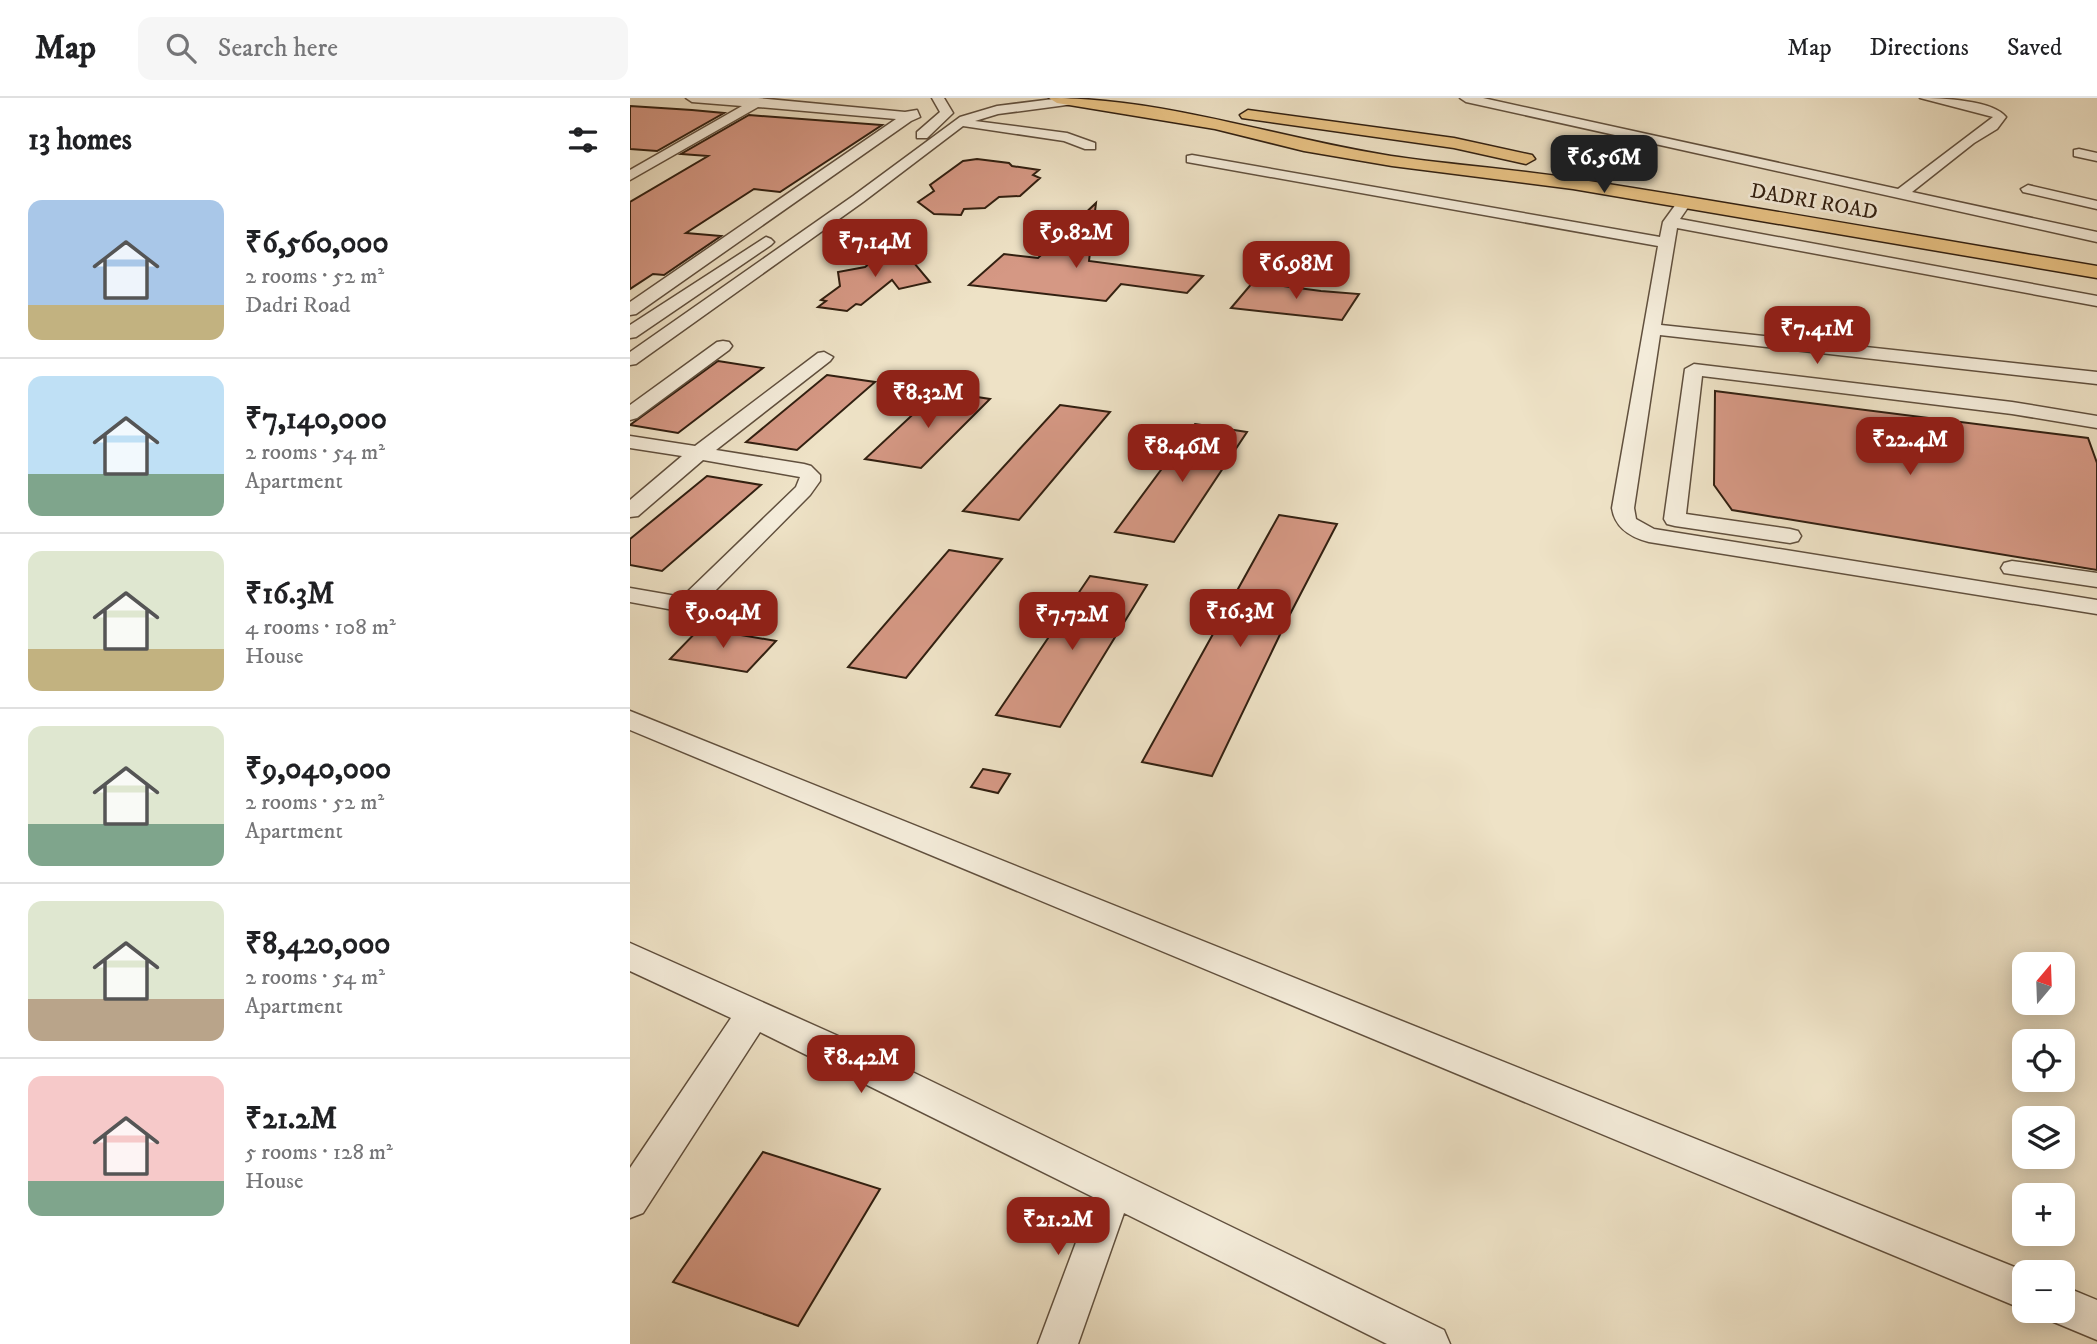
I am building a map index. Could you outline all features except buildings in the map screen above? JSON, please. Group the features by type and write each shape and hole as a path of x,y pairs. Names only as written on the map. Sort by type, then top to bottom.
{"main road":[{"name":"DADRI ROAD","path":"1065,99 1217,119 1356,135 1365,141 1357,147 1339,149 1217,119 1117,98"},
{"name":"DADRI ROAD","path":"1217,119 1334,125 1454,143 1550,166"},
{"name":"DADRI ROAD","path":"1217,119 1304,146 1380,159 1524,176"},
{"name":"DADRI ROAD","path":"2097,259 1413,143 1387,144 1380,147 1380,152 1387,156 1524,176 2097,272"}],"street":[{"path":"692,98 756,100 948,119 1067,137 1090,146"},
{"path":"938,98 948,119"},
{"path":"1466,98 2097,237"},
{"path":"1901,194 1945,162 1969,140 1992,126 2000,117 1995,113 1926,98"},
{"path":"825,203 948,119 1065,99"},
{"path":"630,176 756,100"},
{"path":"630,310 910,115"},
{"path":"630,360 858,199 928,146 948,119"},
{"path":"908,145 928,146"},
{"path":"2079,153 2097,157"},
{"path":"1192,159 1666,243"},
{"path":"630,164 649,165"},
{"path":"1684,203 1671,222 1651,329 1623,508 1624,519 1633,529 1662,537 2097,607"},
{"path":"1671,222 2097,301"},
{"path":"630,333 779,233"},
{"path":"1651,329 2097,379"},
{"path":"630,414 723,346"},
{"path":"1835,386 1838,349"},
{"path":"630,512 699,453 824,357"},
{"path":"1790,536 1675,519 1694,369 2012,408 2097,422"},
{"path":"630,442 804,470 810,475 810,481 687,605"},
{"path":"2012,568 2097,580"},
{"path":"630,595 761,618"},
{"path":"630,720 2012,1286"},
{"path":"630,956 824,1046 1430,1344"},
{"path":"630,1200 753,1014"},
{"path":"1058,1344 1114,1190"},
{"path":"2075,1311 2097,1320"}],"lane":[{"path":"2028,189 2097,205"}]}
